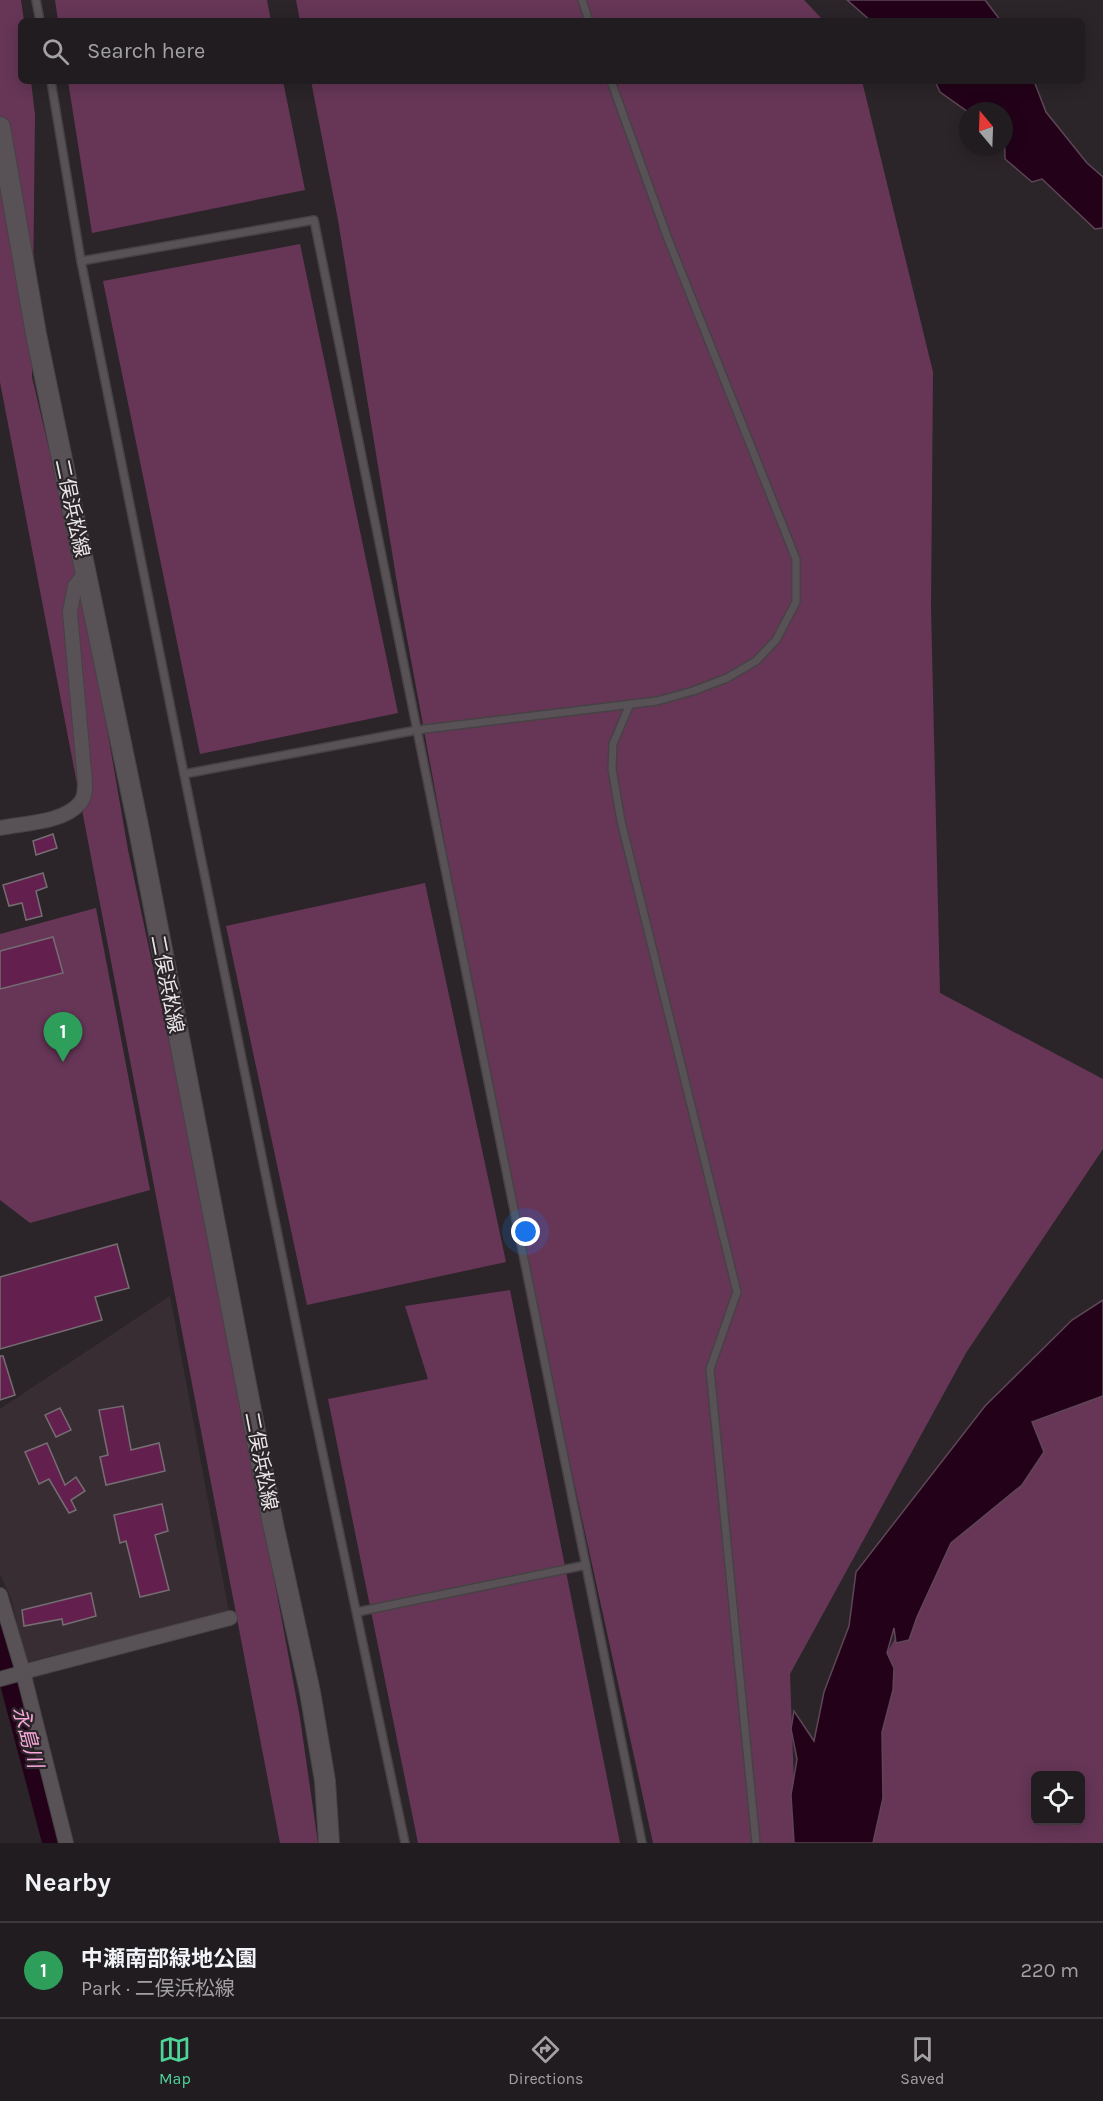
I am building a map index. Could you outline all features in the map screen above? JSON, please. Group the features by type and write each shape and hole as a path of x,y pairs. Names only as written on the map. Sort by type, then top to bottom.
{"main road":[{"name":"二俣浜松線","path":"0,126 36,334 138,825 273,1524 310,1692 327,1802 329,1843"}],"street":[{"path":"0,828 62,816 81,802 85,789 84,771 70,612 75,586 86,572"},
{"path":"0,1595 23,1672 66,1843"},
{"path":"4,1678 230,1618"},
{"path":"327,1802 338,1843"}],"lane":[{"path":"36,0 39,18"},
{"path":"582,0 588,18"},
{"path":"52,84 81,261 184,774 405,1843"},
{"path":"184,774 417,730 657,701 727,678 756,661 776,640 792,615 796,602 795,559 668,238 612,84"},
{"path":"81,261 314,220 642,1843"},
{"path":"630,704 613,744 612,769 621,821 737,1292 710,1369 756,1843"},
{"path":"357,1612 586,1565"}],"shaded area":[{"path":"0,0 21,0 24,18 18,18 18,84 31,84 35,115 32,377 86,607 128,850 211,1239 300,1718 318,1843 280,1843 0,382"},
{"path":"55,0 267,0 270,18 58,18"},
{"path":"296,0 804,0 821,18 299,18"},
{"path":"847,0 985,0 999,18 868,18"},
{"path":"68,84 284,84 305,190 92,233"},
{"path":"312,84 863,84 933,372 931,608 940,993 1103,1079 1103,1149 966,1353 790,1674 796,1843 653,1843 502,1153 399,595 338,220"},
{"path":"936,84 1035,84 1046,112 1087,163 1103,177 1103,228 1095,229 1042,179 1032,182 1005,159 1005,156 1013,156 1013,102 959,102 959,106 940,92"},
{"path":"300,244 398,713 200,754 103,281"},
{"path":"425,883 506,1262 307,1305 226,926"},
{"path":"96,908 150,1190 30,1223 0,1200 0,934"},
{"path":"510,1290 620,1843 418,1843 328,1399 428,1379 405,1306"},
{"path":"170,1296 229,1613 26,1662 11,1598 0,1574 0,1409"},
{"path":"1103,1300 1103,1396 1032,1422 1044,1452 1022,1485 951,1543 909,1640 896,1643 894,1628 887,1653 894,1668 893,1690 882,1732 883,1798 873,1843 794,1843 791,1795 797,1759 791,1729 794,1711 814,1741 824,1692 849,1626 856,1572 985,1406 1072,1320"},
{"path":"1103,1369 1103,1843 859,1843 887,1653 1014,1424"}],"building":[{"path":"53,834 57,848 36,855 33,841"},
{"path":"43,873 47,887 36,891 42,916 26,920 22,903 9,906 3,885"},
{"path":"53,937 63,973 0,989 0,951"},
{"path":"117,1244 129,1288 95,1297 102,1320 0,1349 0,1277"},
{"path":"0,1356 3,1356 15,1395 0,1400"},
{"path":"123,1406 131,1450 159,1443 165,1471 106,1485 100,1457 108,1455 99,1410"},
{"path":"60,1408 71,1430 56,1437 45,1415"},
{"path":"47,1443 65,1485 76,1477 85,1491 71,1500 76,1510 69,1513 49,1479 39,1484 25,1452"},
{"path":"162,1504 168,1531 155,1535 169,1590 140,1597 126,1541 120,1543 114,1515"},
{"path":"91,1593 96,1616 63,1625 62,1619 24,1626 22,1610"}],"waterway":[{"name":"永島川","path":"0,1632 56,1843"}],"place":[{"name":"中瀬南部緑地公園","path":"63,1062"}]}
